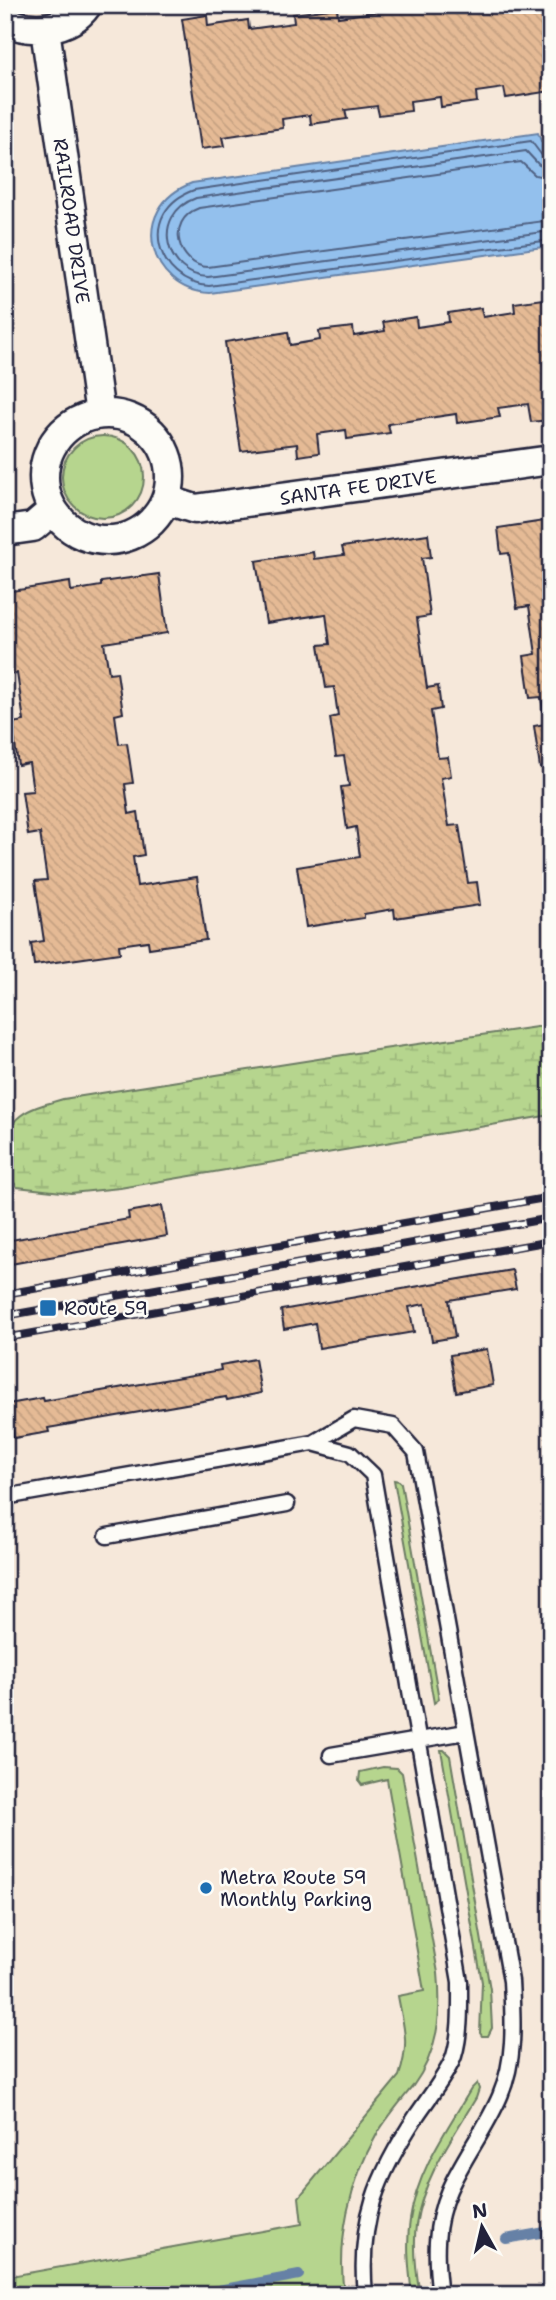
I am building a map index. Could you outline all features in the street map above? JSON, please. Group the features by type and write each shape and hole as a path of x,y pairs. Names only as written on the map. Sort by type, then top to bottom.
{"street":[{"path":"5,21 31,29 45,29 66,22 87,5"},
{"name":"RAILROAD DRIVE","path":"45,29 100,414"},
{"path":"100,414 122,415 142,424 158,438 168,458 171,479 167,500 156,517 141,531 123,539 103,540 83,536 66,525 53,510 45,491 44,469 50,449 62,432 80,419 100,414"},
{"name":"SANTA FE DRIVE","path":"167,500 195,509 551,460"},
{"path":"5,531 33,527 53,510"}],"lane":[{"path":"5,1497 313,1443 354,1419 393,1426 416,1452 511,1981 513,2036 501,2095 449,2190 438,2224 436,2261 440,2295"},
{"path":"313,1443 350,1453 373,1475 460,1982 461,2011 453,2057 386,2165 369,2210 364,2248 365,2295"},
{"path":"107,1536 287,1504"},
{"path":"331,1755 466,1732"}],"green space":[{"path":"95,436 111,436 126,443 137,454 144,469 141,493 132,506 111,518 95,518 80,511 69,500 62,485 62,469 69,454 80,443"},
{"path":"551,1025 551,1115 120,1188 71,1193 17,1187 6,1166 6,1139 15,1120 31,1109 63,1099"},
{"path":"394,1480 401,1483 439,1699 434,1703"},
{"path":"441,1750 450,1756 490,1989 492,2028 488,2036 482,2036 480,2033 482,1982"},
{"path":"383,1767 397,1768 402,1773 438,1973 438,2018 428,2060 413,2086 377,2134 352,2192 342,2253 344,2295 5,2295 5,2277 302,2224 299,2197 399,2076 405,2045 398,1996 424,1991 387,1779 362,1785 359,1781 360,1772"},
{"path":"477,2083 479,2089 476,2098 440,2159 425,2191 416,2225 415,2242 420,2295 412,2295 408,2238 419,2185 434,2152"}],"water":[{"path":"538,133 551,155 551,246 210,293 189,289 172,278 160,264 153,247 153,228 158,210 171,195 192,183"}],"building":[{"path":"403,5 551,5 551,91 506,98 504,88 476,92 477,102 441,107 440,97 410,101 411,111 379,115 377,106 345,110 347,119 311,124 310,115 282,119 283,128 223,137 225,146 201,149 182,19 207,15 208,26 248,20 249,29 294,23 293,14 337,8 338,17 403,8"},
{"path":"551,298 549,420 531,422 528,404 498,408 500,417 457,423 456,414 388,424 390,433 347,439 346,430 317,434 319,453 298,456 297,444 241,451 225,342 288,332 290,345 320,340 319,331 353,327 354,336 385,331 383,322 416,317 417,327 449,322 448,313 481,308 483,317 515,312 514,303"},
{"path":"551,520 551,766 540,768 534,726 545,724 541,697 530,698 524,656 536,654 529,606 517,608 509,553 501,554 498,528"},
{"path":"428,534 431,557 422,558 430,616 417,618 427,688 438,686 441,709 431,711 438,758 448,757 451,776 441,778 449,826 459,825 468,883 477,882 480,905 395,918 394,909 364,914 364,918 306,927 297,867 360,857 356,827 347,829 341,787 349,786 344,756 336,757 330,718 338,716 334,687 326,688 319,645 330,644 326,614 266,623 256,561 313,552 314,559 344,555 342,547"},
{"path":"159,574 167,633 104,643 109,673 117,672 123,713 115,715 119,744 127,743 133,783 125,784 129,814 138,812 144,855 133,857 137,886 197,877 206,940 149,948 148,941 119,945 120,953 34,965 31,943 44,941 35,881 47,880 40,833 28,835 22,792 33,791 29,763 18,765 12,723 24,721 17,673 5,674 5,592 70,582 71,591 101,586 101,582"},
{"path":"551,875 551,898 546,898 543,876"},
{"path":"162,1206 167,1236 5,1265 5,1241 129,1219 128,1212"},
{"path":"512,1270 516,1289 449,1300 455,1337 432,1341 425,1304 409,1307 414,1332 319,1348 315,1323 284,1329 281,1310"},
{"path":"487,1349 493,1385 456,1392 450,1355"},
{"path":"255,1359 261,1393 48,1428 49,1432 14,1438 8,1404 43,1398 44,1401 221,1370 220,1365"}],"waterway":[{"path":"506,2239 551,2231"},
{"path":"191,2295 299,2275"}],"railway":[{"path":"5,1294 551,1197"},
{"path":"5,1316 551,1218"},
{"path":"5,1338 551,1241"}],"place":[{"name":"Route 59","path":"48,1308"},
{"name":"Metra Route 59 Monthly Parking","path":"206,1888"}]}
